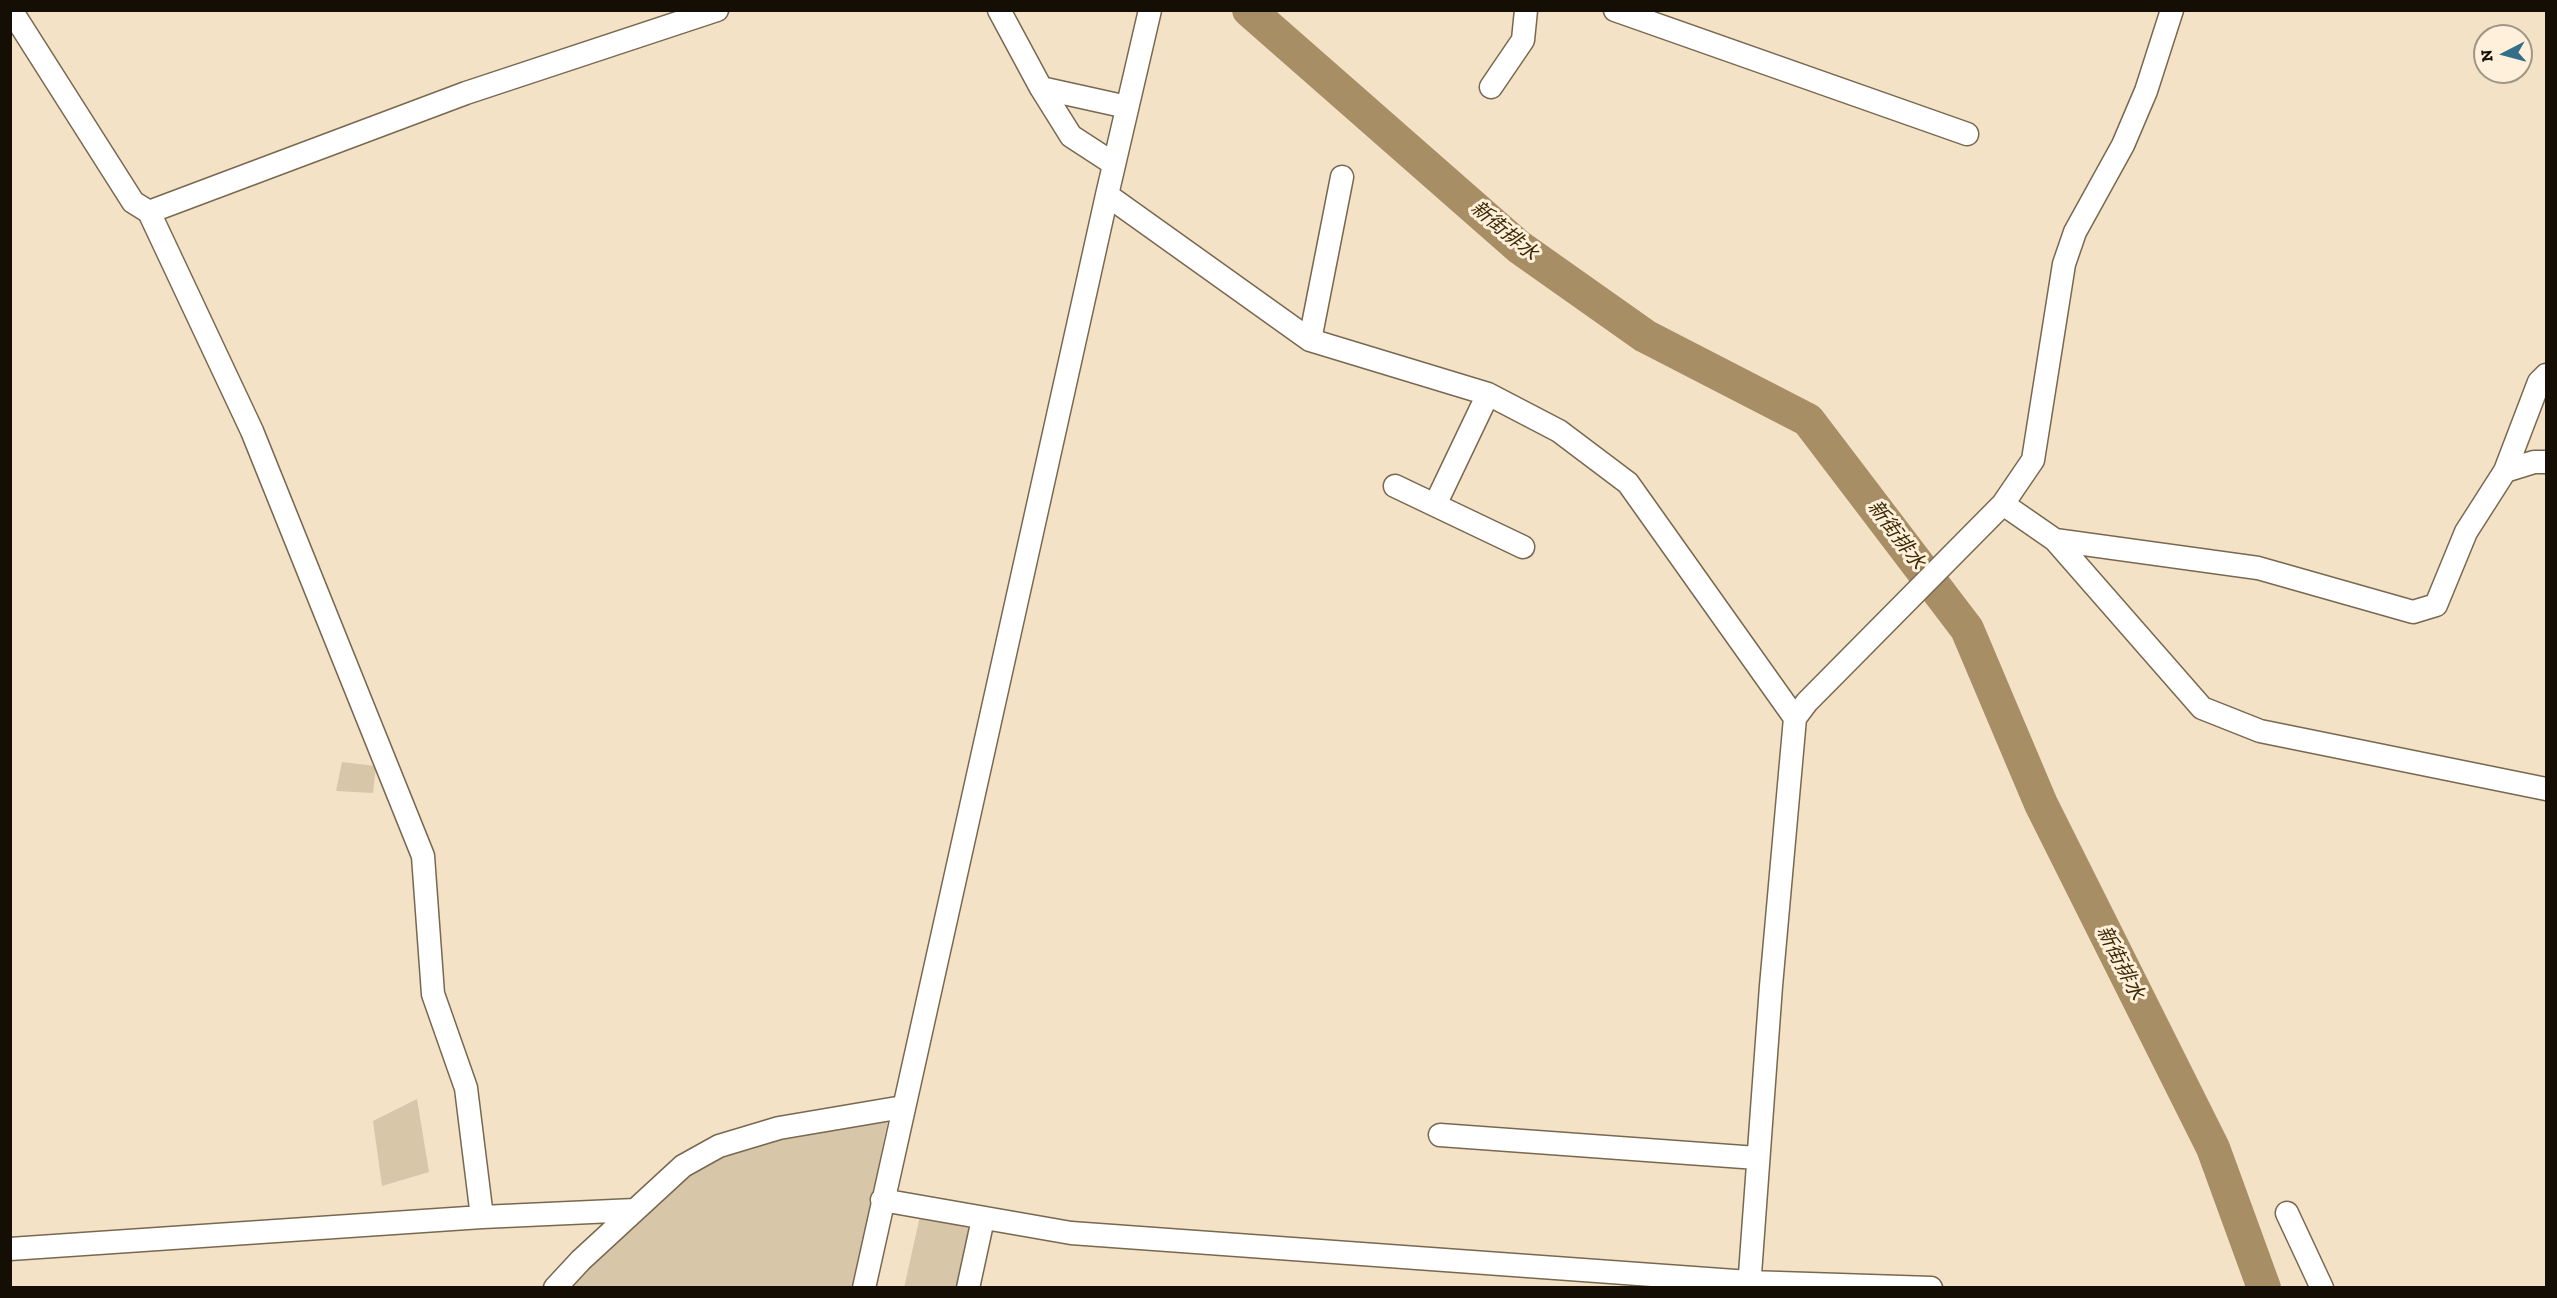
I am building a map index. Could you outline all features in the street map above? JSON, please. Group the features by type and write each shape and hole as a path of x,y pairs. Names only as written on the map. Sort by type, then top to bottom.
{"street":[{"path":"10,10 133,202 149,212 252,431 423,856 433,994 466,1088 482,1217"},
{"path":"149,212 466,93 717,10"},
{"path":"999,10 1041,88 1071,136 1114,164"},
{"path":"864,1287 1150,10"},
{"path":"1491,87 1523,40 1526,10"},
{"path":"1615,10 1967,134"},
{"path":"1749,1285 1757,1158 1795,718 1807,702 2003,504 2033,460 2064,264 2075,232 2123,145 2146,91 2172,10"},
{"path":"1041,88 1127,107"},
{"path":"1310,340 1342,177"},
{"path":"1107,195 1310,340 1488,394 1559,431 1628,483 1795,718"},
{"path":"2055,540 2258,568 2413,612 2436,605 2466,532 2505,471 2540,382 2547,375"},
{"path":"1435,505 1488,394"},
{"path":"2505,471 2535,462 2547,462"},
{"path":"1395,486 1523,548"},
{"path":"2003,504 2055,540 2202,708 2260,731 2547,789"},
{"path":"555,1287 683,1166 719,1146 779,1128 903,1107"},
{"path":"1440,1135 1757,1158"},
{"path":"882,1200 1071,1233 1749,1285 1931,1287"},
{"path":"10,1249 482,1217 635,1210"},
{"path":"2287,1214 2322,1287"},
{"path":"968,1287 984,1219"}],"shaded area":[{"path":"342,762 376,766 373,793 336,791"},
{"path":"417,1099 429,1172 382,1186 373,1121"},
{"path":"888,1119 855,1287 568,1288 651,1206 705,1161 731,1149 826,1126"},
{"path":"920,1216 964,1224 972,1233 961,1287 904,1288"}],"waterway":[{"name":"新街排水","path":"1249,10 1519,247 1645,336 1808,420 1967,629 2041,804 2213,1148 2264,1288"}]}
